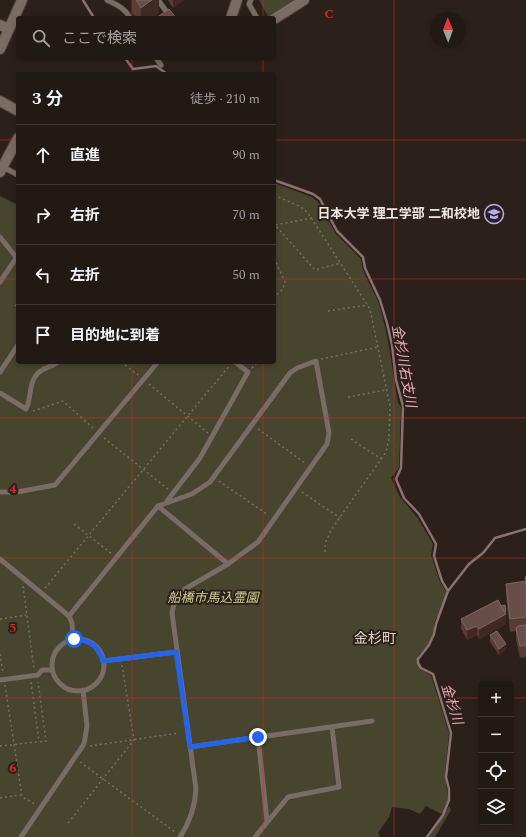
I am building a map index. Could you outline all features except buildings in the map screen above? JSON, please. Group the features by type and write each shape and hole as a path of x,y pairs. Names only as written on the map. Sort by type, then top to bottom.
{"street":[{"path":"0,49 4,27 22,0"},
{"path":"232,16 236,0"},
{"path":"276,17 304,0"},
{"path":"0,101 16,110"},
{"path":"1,169 16,146"}],"lane":[{"path":"107,0 119,6 127,12 129,16"},
{"path":"158,0 170,16"},
{"path":"251,0 248,4 256,16"},
{"path":"157,60 161,65"},
{"path":"1,169 16,173"},
{"path":"0,237 16,255"},
{"path":"0,282 16,258"},
{"path":"0,372 16,348"},
{"path":"69,616 158,506 167,501 192,494 210,482 290,373 297,368 316,361 329,440 312,467 258,542 228,564 185,589 174,604 172,613 176,652 190,747 195,798 190,821 181,837"},
{"path":"0,393 26,410 29,404 32,385 38,373 54,364"},
{"path":"0,492 17,492 55,485 156,364"},
{"path":"167,501 200,458 248,372 237,364"},
{"path":"158,506 228,564"},
{"path":"0,559 69,616 72,623 74,639"},
{"path":"74,639 84,640 93,644 100,652 103,661 101,676 96,683 83,690 74,690 63,686 55,677 52,670 52,659 56,650 64,643 74,639"},
{"path":"103,661 176,652"},
{"path":"2,680 34,675 42,670 52,670"},
{"path":"21,837 83,747 86,739 87,726 83,690"},
{"path":"190,747 372,721"},
{"path":"255,837 288,797 339,787 332,727"},
{"path":"258,737 268,821"}],"path":[{"path":"276,196 301,207 312,218 368,305 390,406 389,439 386,452 328,537 325,544 325,555"},
{"path":"276,225 312,218"},
{"path":"276,226 315,270 341,263"},
{"path":"276,262 285,282 283,288 276,294"},
{"path":"328,311 368,305"},
{"path":"316,361 326,357 378,347"},
{"path":"124,364 212,436"},
{"path":"41,593 232,364"},
{"path":"348,397 386,390"},
{"path":"30,412 63,402 98,433 173,493"},
{"path":"256,428 312,467"},
{"path":"350,439 381,459"},
{"path":"219,480 275,520"},
{"path":"297,488 340,518"},
{"path":"74,524 116,558"},
{"path":"21,576 34,675 40,742"},
{"path":"0,618 27,615"},
{"path":"0,654 2,680 21,795 22,797 42,807"},
{"path":"68,823 134,740 121,659"},
{"path":"0,746 46,741 34,675"},
{"path":"83,747 179,733"},
{"path":"76,758 181,837"},
{"path":"0,798 21,795"}],"green space":[{"path":"259,0 298,0 272,16 268,16"},
{"name":"船橋市馬込霊園","path":"276,184 312,197 318,202 336,234 361,259 363,271 379,304 388,340 398,403 401,407 399,468 391,478 400,497 417,517 433,544 431,555 440,582 447,593 434,624 434,631 429,644 419,655 417,664 421,669 431,675 449,733 445,774 448,800 442,814 426,806 420,814 409,809 392,807 389,817 378,833 380,835 378,837 0,837 0,196 16,204 16,364 276,364"},
{"path":"449,806 451,810 435,837 429,837"}],"waterway":[{"name":"金杉川右支川","path":"83,0 93,16"},
{"name":"金杉川右支川","path":"126,60 133,69 156,66 164,72"},
{"name":"金杉川右支川","path":"276,181 313,194 320,199 337,231 363,257 365,268 380,300 387,323 392,345 396,380 403,406 401,468 396,479 404,498 419,514 436,544 434,556 442,581 448,591"},
{"name":"金杉川","path":"427,837 443,815 449,800 449,789 446,777 451,733 433,674 421,668 418,663 418,659 429,645 434,634 448,591 469,564 483,553 495,538 526,529"}],"place":[{"name":"日本大学 理工学部 二和校地","path":"494,214"}],"district":[{"name":"金杉町","path":"375,638"}],"route":[{"path":"74,639 84,640 93,644 100,652 103,661 176,652 190,747 258,737"}]}
